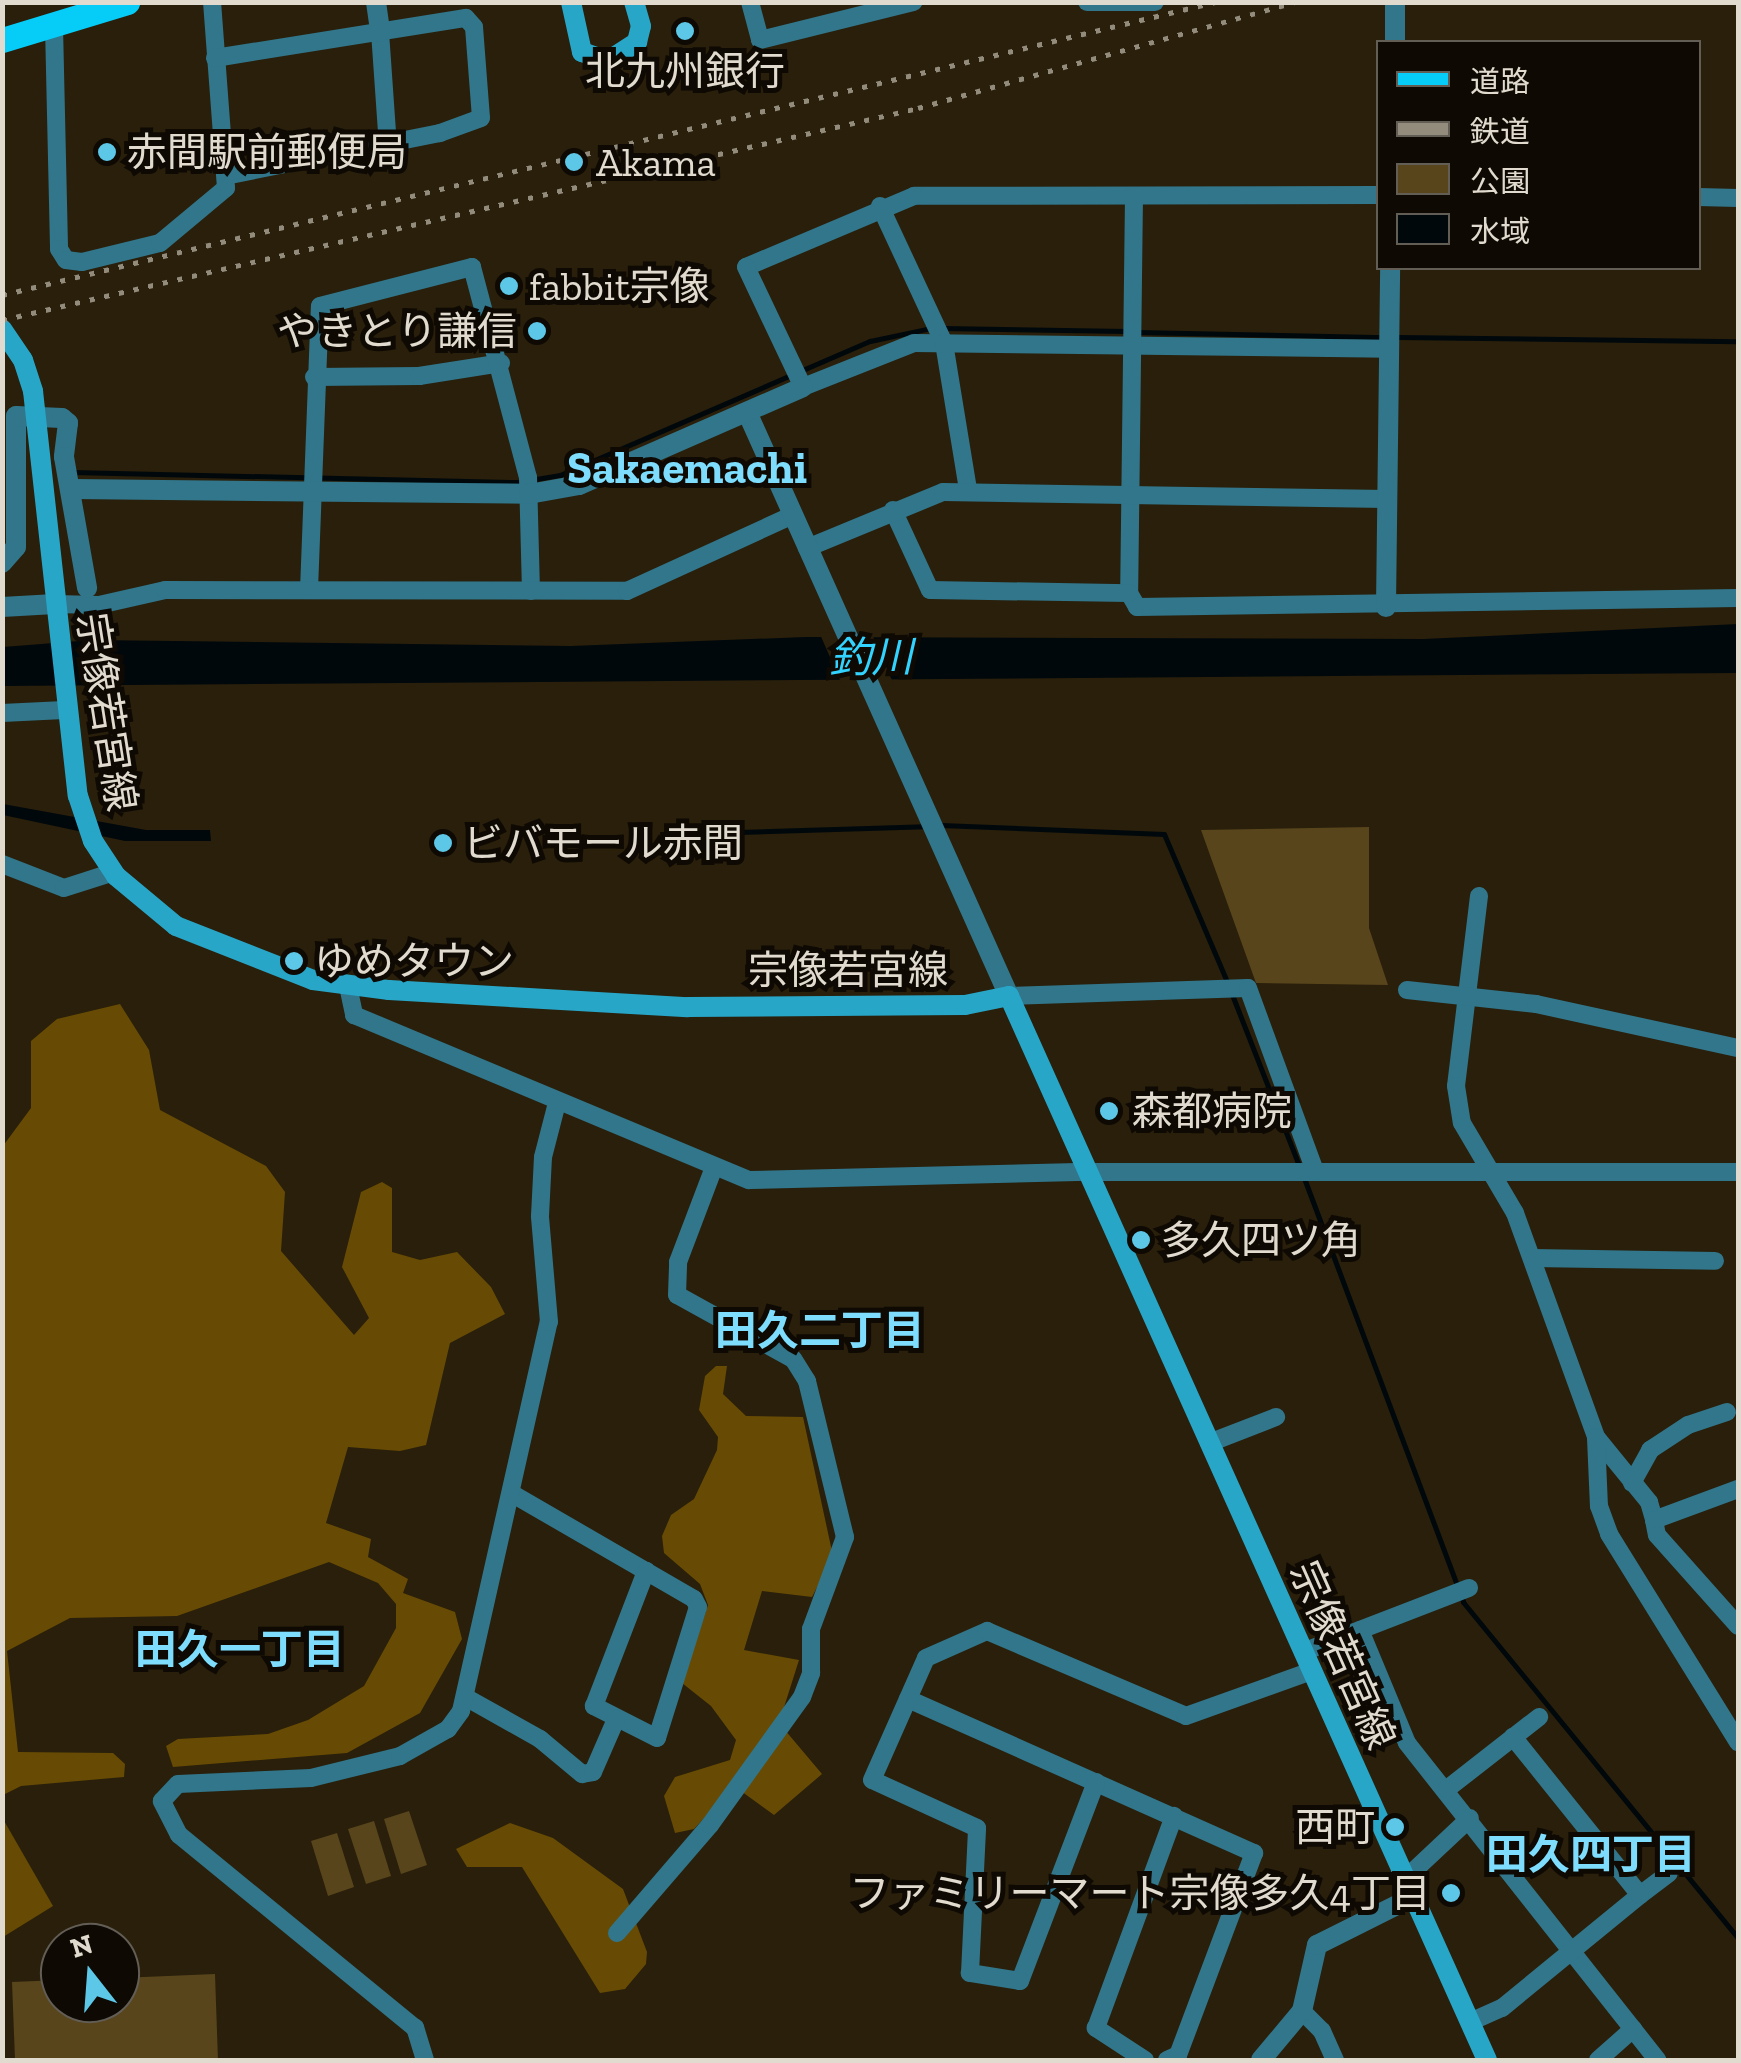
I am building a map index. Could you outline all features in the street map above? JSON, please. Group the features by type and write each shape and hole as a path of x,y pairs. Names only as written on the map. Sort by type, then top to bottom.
{"main road":[{"path":"571,2 582,52 608,61 636,42 641,26 634,2"},
{"path":"5,36 54,26 124,3"},
{"name":"宗像若宮線","path":"2,329 23,360 33,391 50,534 64,708 90,831 114,872 142,902 214,945 348,986 688,1007 965,1005 1008,996 1487,2060"}],"street":[{"path":"54,26 59,248 66,260 160,243 226,188 229,175 214,58 212,2"},
{"path":"376,2 388,144"},
{"path":"750,2 760,40 901,4"},
{"path":"1087,2 1154,2"},
{"path":"1395,40 1396,2"},
{"path":"214,58 466,18 474,27 481,118 388,144 229,175"},
{"path":"803,387 746,267 880,206 949,192 1134,196 1376,194"},
{"path":"1134,196 1129,593 1136,607 1386,607 1738,598"},
{"path":"1701,197 1738,198"},
{"path":"880,206 944,343 968,490"},
{"path":"309,590 314,377 320,306 472,267 501,364 529,494 532,591"},
{"path":"1386,607 1390,270"},
{"path":"71,489 529,494 578,485 883,352 944,343 1388,349"},
{"path":"314,377 419,376 501,364"},
{"path":"747,412 1008,996 1248,988 1315,1172"},
{"path":"2,563 17,532 16,416 68,423 64,457 87,588"},
{"path":"807,548 893,510 968,490 1387,499"},
{"path":"893,510 930,590 1129,593"},
{"path":"2,607 55,612 164,590 627,590 793,515"},
{"path":"2,713 64,708"},
{"path":"2,864 64,888 114,872"},
{"path":"1479,896 1472,994 1456,1086 1462,1123 1532,1258 1596,1437 1599,1506 1608,1534 1738,1742"},
{"path":"348,986 354,1015 713,1170 749,1180 1088,1172 1738,1172"},
{"path":"1407,990 1472,994 1738,1048"},
{"path":"426,2060 415,2028 179,1834 162,1801 178,1784 311,1778 400,1756 448,1729 467,1698 549,1322 540,1216 543,1157 557,1103"},
{"path":"617,1933 746,1779 802,1697 811,1673 811,1629 845,1536 813,1399 792,1359 677,1295 678,1262 713,1170"},
{"path":"1532,1258 1716,1261"},
{"path":"1632,1484 1650,1450 1688,1424 1728,1412"},
{"path":"1210,1443 1276,1417"},
{"path":"1596,1437 1632,1484 1654,1520 1657,1535 1738,1626"},
{"path":"1654,1520 1738,1489"},
{"path":"512,1492 646,1571 698,1607 657,1738 594,1706 646,1571"},
{"path":"1096,1782 1020,1981 970,1973 977,1828 872,1780 926,1658 986,1631 1186,1716 1307,1661 1360,1630 1469,1588"},
{"path":"1360,1630 1407,1743 1470,1818 1657,2060"},
{"path":"467,1698 540,1739 582,1774 593,1772 616,1719"},
{"path":"908,1699 1254,1853 1178,2055 1167,2060"},
{"path":"1447,1789 1539,1717"},
{"path":"1513,1737 1640,1895"},
{"path":"1145,2060 1096,2028 1174,1816"},
{"path":"1260,2060 1302,2011 1317,1945 1409,1888 1470,1818"},
{"path":"1470,2022 1502,2008 1669,1873"},
{"path":"1302,2011 1322,2031 1335,2060"},
{"path":"1598,2060 1633,2030"}],"green space":[{"path":"1369,827 1369,928 1388,985 1256,983 1201,830"},
{"path":"409,1811 427,1865 401,1874 384,1819"},
{"path":"374,1821 391,1876 366,1884 348,1829"},
{"path":"337,1833 354,1887 328,1896 311,1841"},
{"path":"215,1974 218,2060 15,2060 12,1982 40,1981 40,2023 140,2023 140,1977"}],"shaded area":[{"path":"120,1004 149,1050 160,1110 266,1166 285,1192 281,1251 354,1335 369,1318 342,1267 361,1192 382,1182 392,1188 392,1252 420,1260 457,1252 491,1287 505,1314 450,1343 426,1445 400,1451 348,1447 326,1523 371,1539 368,1557 408,1579 403,1593 455,1612 462,1639 420,1713 347,1753 173,1767 166,1746 178,1739 268,1734 308,1720 364,1686 396,1628 396,1604 378,1583 329,1562 177,1616 70,1618 7,1651 18,1752 113,1753 125,1764 124,1777 21,1786 3,1795 3,1146 31,1108 31,1041 57,1019"},
{"path":"716,1366 727,1366 723,1394 746,1416 803,1417 833,1556 812,1597 762,1591 744,1650 799,1660 779,1723 822,1774 774,1815 734,1786 694,1829 675,1833 664,1796 675,1777 730,1760 736,1740 711,1706 682,1683 708,1605 700,1584 664,1553 662,1536 671,1515 694,1499 717,1450 718,1437 699,1410 705,1376"},
{"path":"3,1819 53,1906 2,1937"},
{"path":"510,1823 553,1838 623,1889 647,1952 646,1964 625,1989 600,1993 522,1867 467,1867 456,1849"}],"water":[{"name":"釣川","path":"1738,624 1738,673 3,686 3,647 92,640 571,646 806,637 1424,639"},
{"path":"3,804 146,830 210,830 211,841 125,841 3,815"}],"pier":[{"path":"819,632 872,634 894,685 843,687"}],"waterway":[{"path":"72,472 518,482 560,475 870,341 931,328"},
{"path":"942,328 1126,331"},
{"path":"1137,332 1386,337"},
{"path":"1397,337 1738,341"},
{"path":"941,825 1164,834 1227,982"},
{"path":"707,833 925,826"},
{"path":"1231,992 1300,1168"},
{"path":"1304,1178 1463,1602 1738,1938"}],"railway":[{"path":"2,295 1215,2"},
{"path":"2,320 918,108 1294,2"}],"place":[{"name":"北九州銀行","path":"685,31"},
{"name":"赤間駅前郵便局","path":"107,152"},
{"name":"Akama","path":"574,162"},
{"name":"fabbit宗像","path":"509,286"},
{"name":"やきとり謙信","path":"537,331"},
{"name":"ビバモール赤間","path":"443,843"},
{"name":"ゆめタウン","path":"294,961"},
{"name":"森都病院","path":"1109,1111"},
{"name":"多久四ツ角","path":"1141,1240"},
{"name":"西町","path":"1395,1827"},
{"name":"ファミリーマート宗像多久4丁目","path":"1451,1893"}],"district":[{"name":"Sakaemachi","path":"687,469"},
{"name":"田久二丁目","path":"820,1331"},
{"name":"田久一丁目","path":"240,1650"},
{"name":"田久四丁目","path":"1591,1855"}]}
